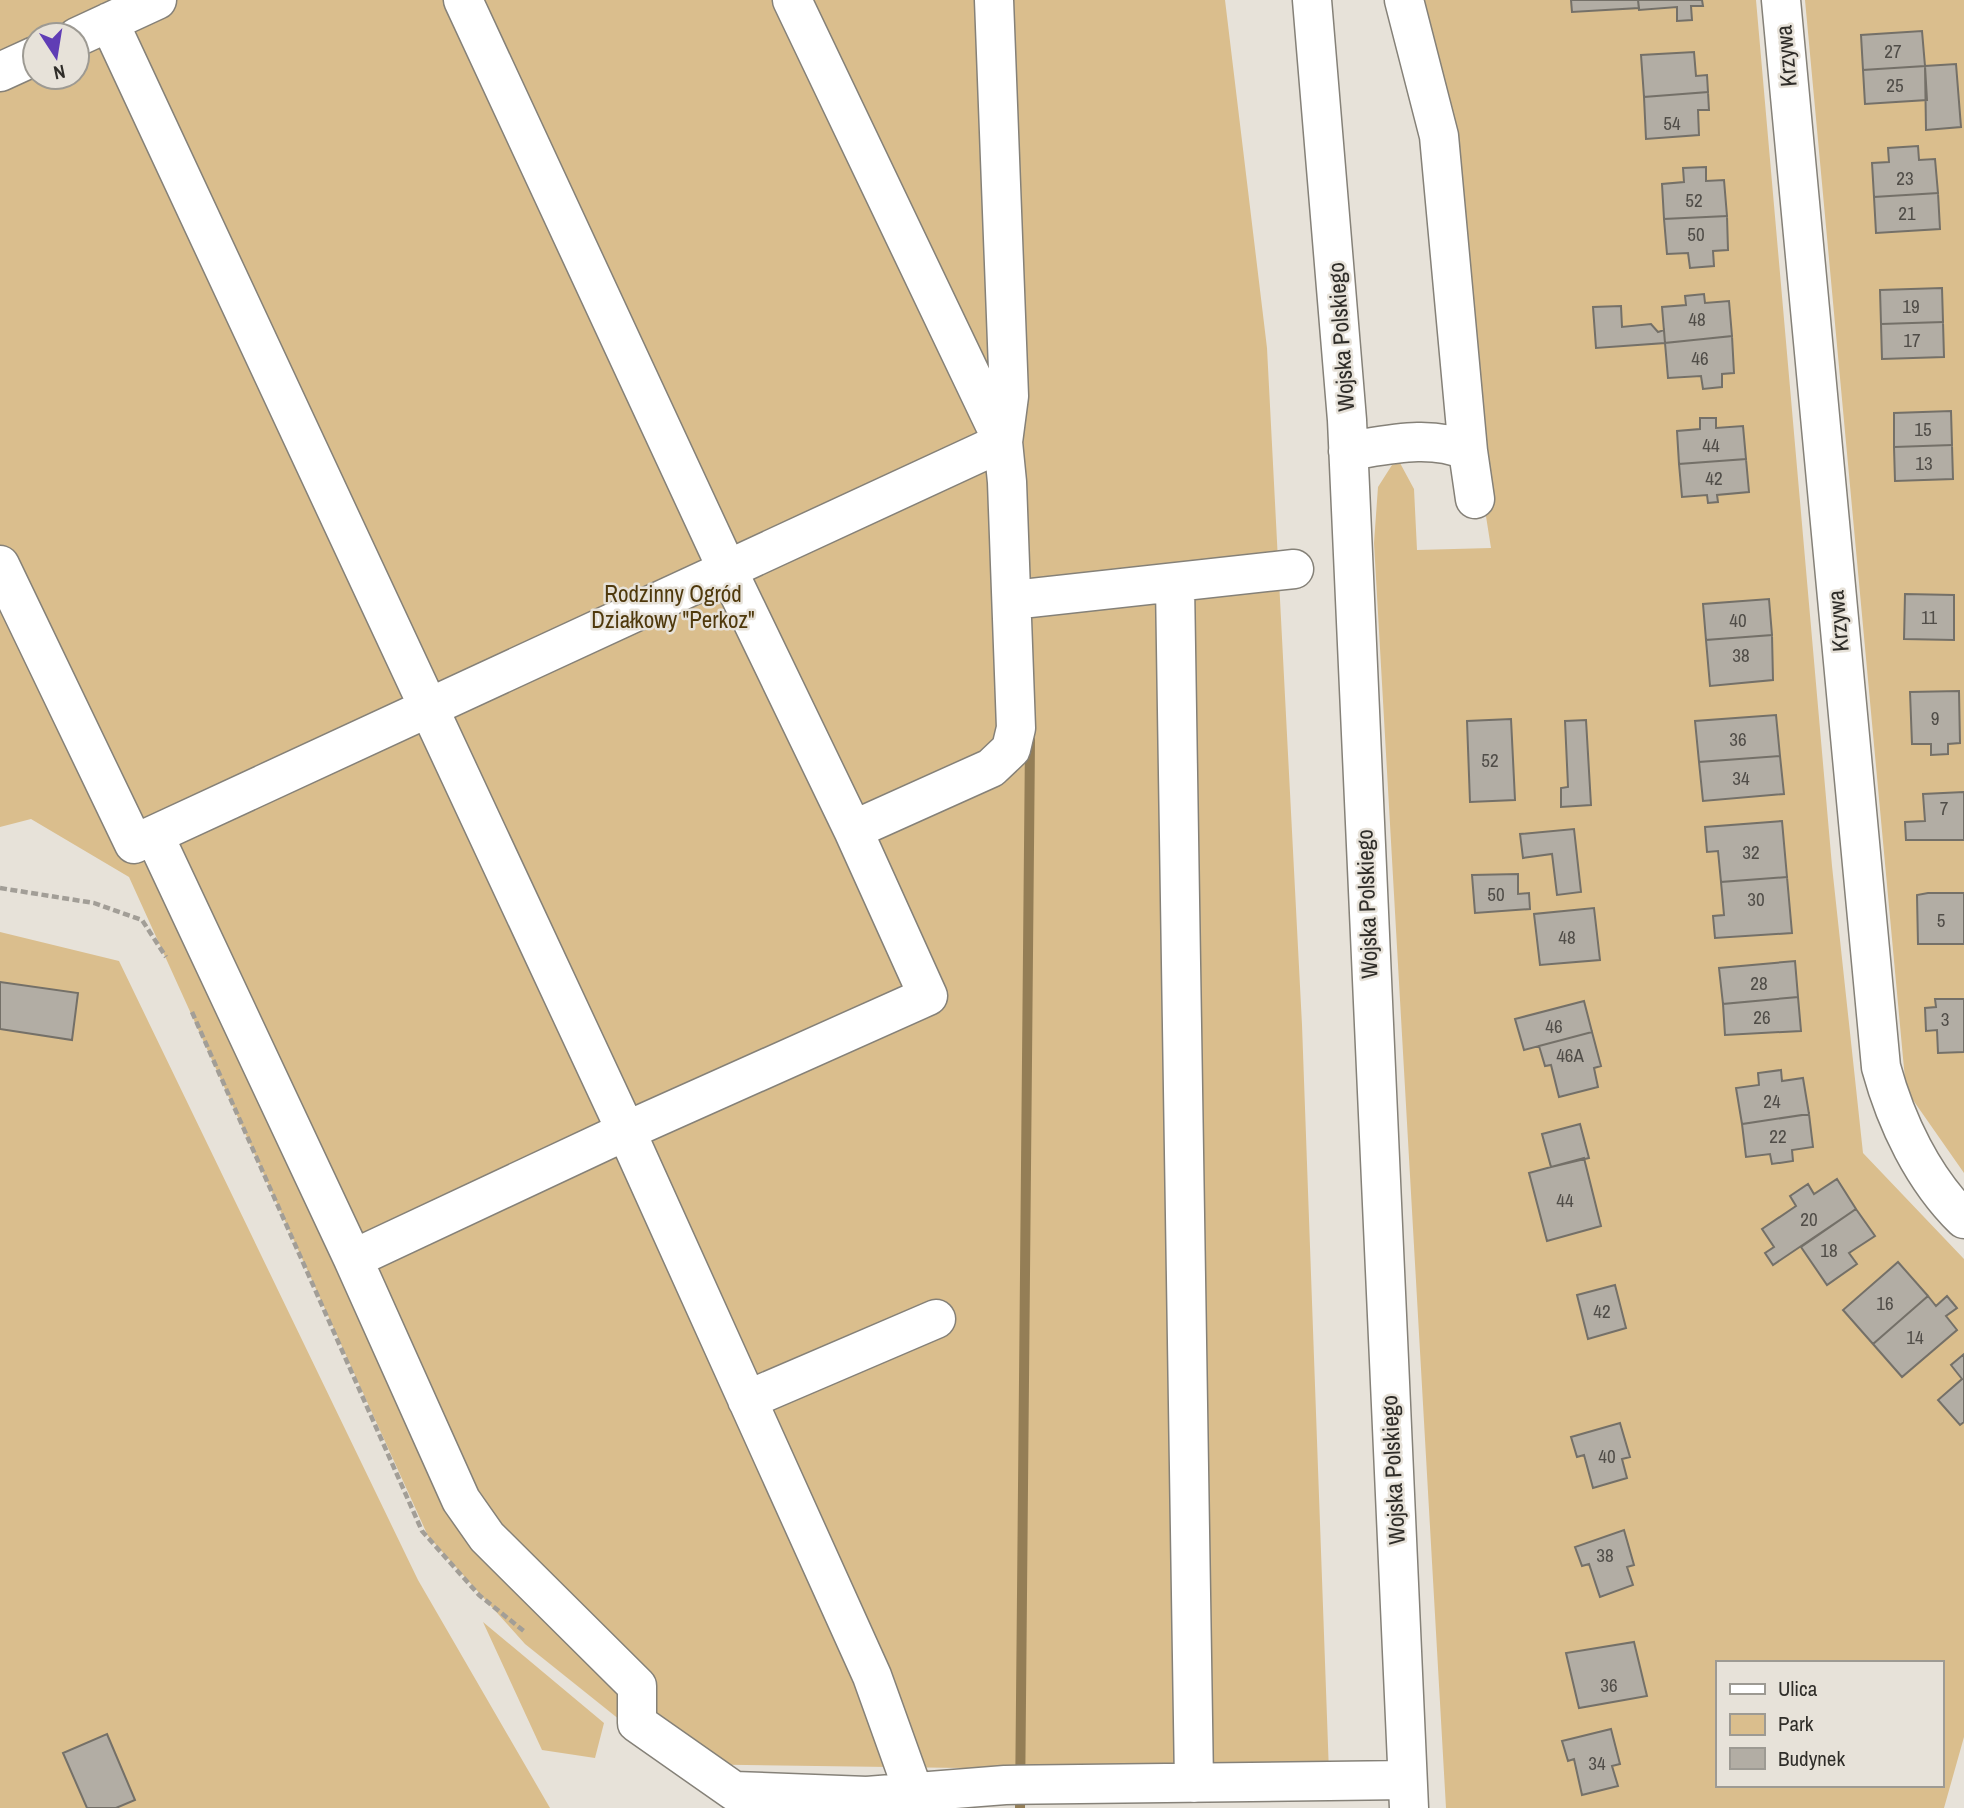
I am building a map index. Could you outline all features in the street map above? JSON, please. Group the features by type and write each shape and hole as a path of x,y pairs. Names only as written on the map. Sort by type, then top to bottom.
{"street":[{"path":"156,0 93,29 430,707 626,1131 872,1676 914,1793"},
{"path":"353,1259 626,1131 928,996 853,830 727,569 463,0"},
{"path":"792,0 1003,442"},
{"path":"853,830 992,768 1011,749 1016,728 1007,482 1003,442 1009,396 994,0"},
{"name":"Wojska Polskiego","path":"1312,0 1335,259 1348,451 1408,1794"},
{"path":"1404,0 1439,136 1468,451 1475,499"},
{"name":"Krzywa","path":"1781,0 1881,1068 1893,1111 1951,1206 1964,1219"},
{"path":"0,72 21,62"},
{"path":"0,565 134,844 1003,442"},
{"path":"1348,451 1407,442 1450,443 1468,451"},
{"path":"1012,600 1294,569"},
{"path":"1175,584 1194,1783"},
{"path":"155,835 353,1259 461,1500 487,1537 637,1686 637,1723 734,1791 866,1797 1020,1785 1194,1783 1316,1794 1408,1794"},
{"path":"747,1400 936,1319"}],"path":[{"path":"0,888 94,903 142,920 170,963"},
{"path":"191,1011 422,1531 479,1595 533,1639"}],"green space":[{"name":"Rodzinny Ogród Działkowy \"Perkoz\"","path":"0,0 1225,0 1267,348 1302,1025 1329,1773 675,1764 525,1644 428,1536 129,877 31,819 0,827"},
{"path":"1417,0 1756,0 1832,866 1863,1153 1964,1259 1964,1737 1944,1808 1446,1808 1374,543 1378,487 1392,465 1400,463 1414,489 1417,550 1491,548 1471,421"},
{"path":"1805,0 1964,0 1964,1173 1906,1090"},
{"path":"0,932 119,961 418,1580 550,1808 0,1808"},
{"path":"483,1622 604,1723 595,1758 542,1750"}],"building":[{"path":"1571,0 1638,0 1639,8 1572,12"},
{"path":"1638,0 1702,0 1703,6 1691,6 1692,20 1677,21 1677,7 1639,10"},
{"path":"1922,31 1925,66 1863,70 1861,35"},
{"path":"1694,52 1696,76 1707,75 1708,92 1644,97 1641,55"},
{"path":"1956,64 1961,127 1926,130 1925,66"},
{"path":"1925,66 1927,100 1865,104 1863,70"},
{"path":"1708,92 1709,110 1698,110 1699,135 1646,139 1644,97"},
{"path":"1918,146 1919,160 1935,159 1938,193 1874,197 1872,163 1889,162 1888,148"},
{"path":"1706,167 1706,181 1724,180 1727,216 1664,219 1662,184 1684,182 1683,168"},
{"path":"1938,193 1940,229 1876,233 1874,197"},
{"path":"1727,216 1728,250 1713,251 1714,266 1690,268 1688,253 1667,254 1664,219"},
{"path":"1942,288 1943,322 1881,324 1880,290"},
{"path":"1704,294 1705,303 1729,301 1732,336 1665,343 1662,307 1686,305 1685,296"},
{"path":"1621,306 1622,327 1651,324 1658,332 1664,330 1665,343 1596,348 1593,307"},
{"path":"1943,322 1944,357 1882,359 1881,324"},
{"path":"1732,336 1734,373 1722,374 1722,387 1703,389 1701,376 1668,378 1665,343"},
{"path":"1951,411 1952,445 1894,447 1894,413"},
{"path":"1700,418 1716,418 1716,428 1743,426 1746,459 1679,464 1677,431 1700,429"},
{"path":"1952,445 1953,479 1895,481 1894,447"},
{"path":"1746,459 1749,492 1717,495 1718,502 1708,503 1707,495 1682,497 1679,464"},
{"path":"1905,594 1954,595 1954,640 1904,639"},
{"path":"1769,599 1772,635 1706,640 1703,604"},
{"path":"1772,635 1773,680 1710,686 1706,640"},
{"path":"1959,691 1960,743 1948,744 1948,754 1931,755 1931,744 1912,744 1910,692"},
{"path":"1776,715 1780,756 1699,762 1695,721"},
{"path":"1511,719 1515,800 1470,802 1467,721"},
{"path":"1586,720 1591,805 1561,807 1561,788 1568,787 1565,721"},
{"path":"1780,756 1784,794 1703,801 1699,762"},
{"path":"1964,792 1964,840 1906,840 1905,822 1925,821 1923,794"},
{"path":"1782,821 1787,877 1721,882 1718,851 1707,852 1705,827"},
{"path":"1574,829 1581,892 1557,895 1552,854 1523,858 1520,834"},
{"path":"1518,874 1518,894 1529,893 1530,909 1475,913 1472,875"},
{"path":"1787,877 1792,933 1715,938 1713,916 1724,915 1721,882"},
{"path":"1964,893 1964,944 1918,944 1917,895"},
{"path":"1594,908 1600,960 1540,965 1534,914"},
{"path":"1795,961 1798,997 1723,1004 1719,968"},
{"path":"0,982 78,993 72,1040 0,1029"},
{"path":"1798,997 1801,1031 1725,1035 1723,1004"},
{"path":"1935,999 1964,999 1964,1052 1938,1053 1937,1030 1926,1031 1925,1008 1936,1007"},
{"path":"1584,1001 1592,1032 1524,1050 1515,1019"},
{"path":"1592,1032 1601,1066 1594,1068 1598,1087 1559,1097 1551,1065 1545,1066 1539,1046"},
{"path":"1781,1070 1782,1081 1803,1078 1809,1114 1742,1124 1736,1088 1759,1085 1758,1073"},
{"path":"1809,1114 1813,1147 1792,1150 1793,1161 1772,1164 1770,1154 1746,1157 1742,1124"},
{"path":"1580,1124 1589,1158 1551,1167 1542,1134"},
{"path":"1584,1158 1601,1226 1547,1241 1529,1173"},
{"path":"1837,1179 1856,1209 1773,1265 1765,1253 1774,1247 1762,1229 1796,1206 1790,1196 1808,1184 1814,1194"},
{"path":"1856,1209 1875,1236 1849,1253 1857,1264 1827,1285 1801,1247"},
{"path":"1898,1262 1928,1296 1873,1344 1843,1310"},
{"path":"1615,1285 1626,1328 1588,1339 1577,1295"},
{"path":"1928,1296 1936,1306 1947,1296 1957,1308 1946,1316 1957,1330 1902,1377 1873,1344"},
{"path":"1964,1354 1964,1422 1960,1425 1938,1400 1962,1379 1951,1365"},
{"path":"1620,1423 1630,1457 1622,1459 1627,1478 1593,1488 1584,1455 1577,1457 1571,1437"},
{"path":"1624,1530 1634,1565 1627,1567 1633,1585 1600,1597 1589,1564 1582,1566 1575,1547"},
{"path":"1634,1642 1647,1696 1579,1708 1566,1653"},
{"path":"1611,1729 1620,1764 1612,1766 1618,1786 1582,1795 1574,1759 1568,1761 1562,1741"},
{"path":"107,1734 135,1800 116,1808 87,1808 63,1753"}],"waterway":[{"path":"1020,1808 1030,740"}]}
